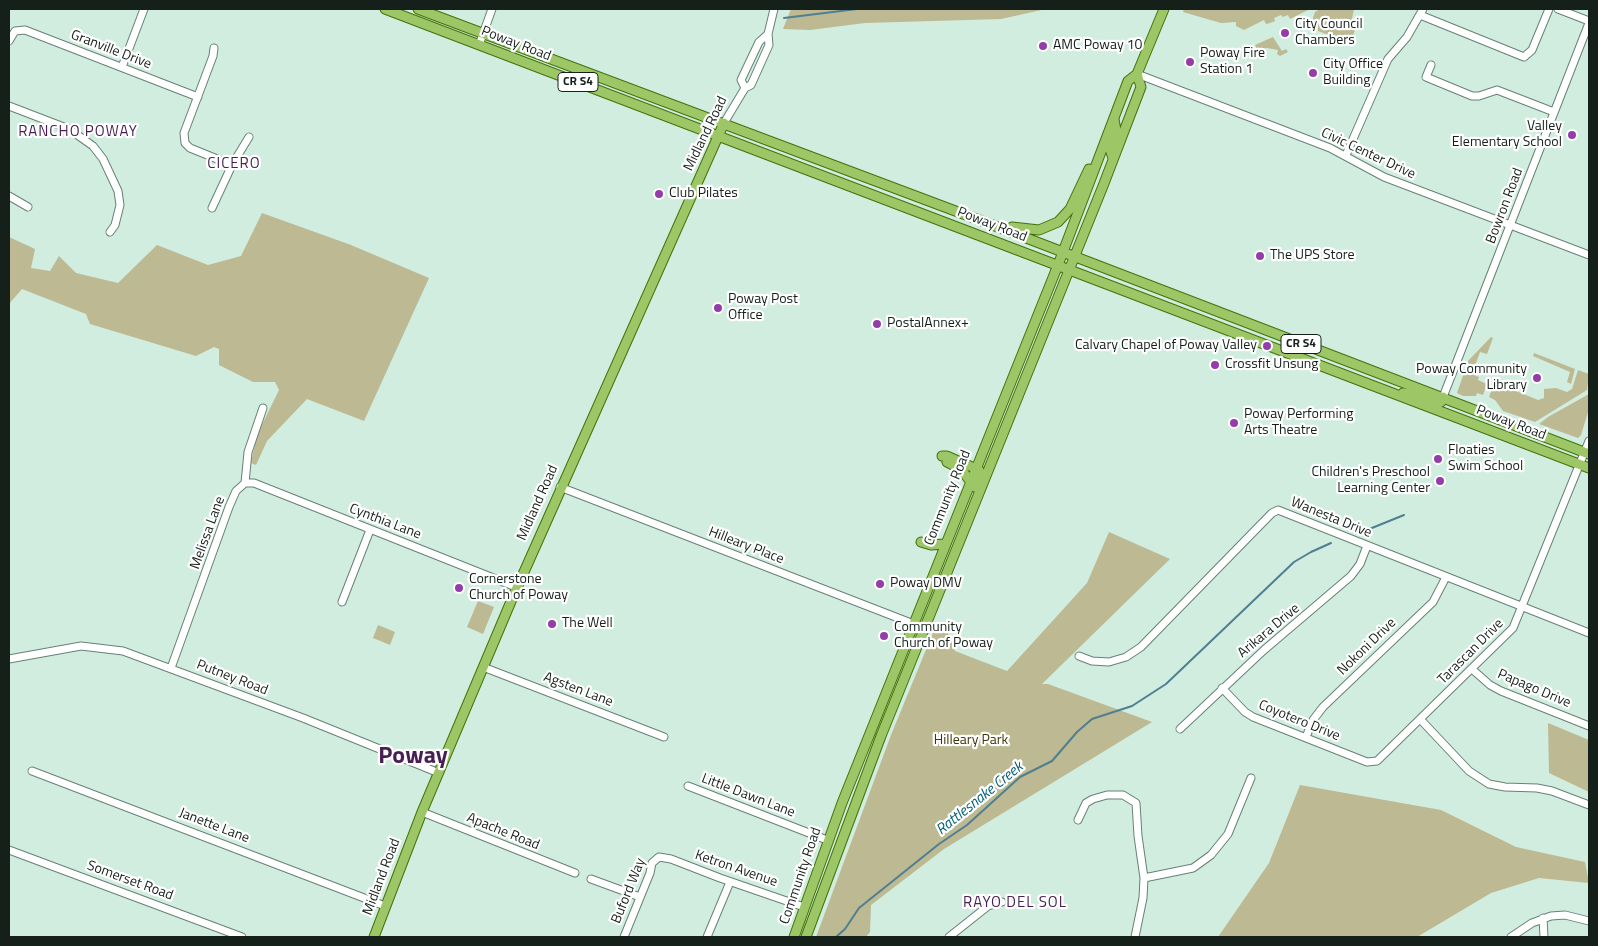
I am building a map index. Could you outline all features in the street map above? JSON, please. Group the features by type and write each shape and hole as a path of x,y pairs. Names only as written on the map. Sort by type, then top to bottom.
{"main road":[{"name":"Poway Road","path":"385,9 1585,466"},
{"name":"Poway Road","path":"418,9 982,220 1237,320 1587,453"},
{"name":"Community Road","path":"797,936 804,907 827,840 912,624 1015,366 1058,265 1128,81 1137,74 1164,9"},
{"name":"Community Road","path":"806,937 924,628 996,453 1010,414 1076,257 1141,87 1137,74"},
{"path":"569,78 588,80 620,92 629,88"},
{"path":"620,98 628,94 661,106 679,107"},
{"path":"1113,158 1110,149 1116,130 1114,117"},
{"name":"Midland Road","path":"374,937 422,812 516,587 724,123"},
{"path":"982,220 1032,230 1047,228 1058,222 1070,209 1099,146 1106,136"},
{"path":"834,180 851,181 888,194 902,190"},
{"path":"895,203 900,199 906,198 967,215"},
{"path":"1170,308 1181,305 1216,318 1237,320"},
{"path":"1242,335 1258,335 1292,348 1299,343"},
{"path":"1296,356 1299,352 1303,351 1341,365 1357,365"},
{"path":"1010,414 1012,398 1021,370 1015,366"},
{"path":"1379,388 1384,382 1402,388 1420,389"},
{"path":"1396,394 1415,395 1436,403 1441,402 1443,398"},
{"path":"996,453 990,447 999,420 1001,402"},
{"path":"1495,432 1498,426 1521,434 1538,434"},
{"path":"956,549 962,520 980,474 975,467 942,456 965,472 970,481"},
{"path":"921,542 931,545 944,544"},
{"path":"840,844 839,832 848,806 842,803"},
{"path":"822,891 822,875 833,844 827,840"}],"street":[{"path":"122,67 144,9"},
{"path":"479,44 492,9"},
{"name":"Midland Road","path":"724,123 745,88 751,86 769,45 768,34 774,9"},
{"path":"1346,155 1388,59 1407,37 1421,12 1524,56 1532,50 1548,9"},
{"path":"1558,9 1589,22"},
{"name":"Bowron Road","path":"1443,398 1589,22"},
{"name":"Granville Drive","path":"9,41 15,31 25,30 198,97"},
{"name":"Midland Road","path":"745,88 741,80 759,42 768,34"},
{"path":"214,48 214,56 184,133 185,143 190,148 232,165"},
{"path":"1431,65 1424,79 1475,97 1498,90 1554,112"},
{"name":"Civic Center Drive","path":"1137,74 1346,155 1375,174 1589,255"},
{"path":"9,106 69,128 93,146 103,159 118,191 120,205 115,225 110,232"},
{"path":"212,208 232,165 249,137"},
{"path":"9,196 28,207"},
{"name":"Melissa Lane","path":"171,668 229,508 236,491 245,483 248,452 263,408"},
{"path":"1587,453 1589,441"},
{"name":"Tarascan Drive","path":"1374,762 1473,670 1510,632 1523,607 1567,498 1585,466 1587,453"},
{"name":"Cynthia Lane","path":"245,483 254,483 516,587"},
{"name":"Hilleary Place","path":"560,487 924,628"},
{"name":"Wanesta Drive","path":"1079,656 1092,661 1110,662 1126,657 1141,646 1274,511 1282,511 1589,633"},
{"path":"342,602 370,530"},
{"name":"Arikara Drive","path":"1180,729 1264,650 1351,576 1360,564 1367,546"},
{"name":"Nokoni Drive","path":"1306,737 1313,720 1323,707 1433,602 1440,592 1446,577"},
{"name":"Putney Road","path":"9,659 65,648 98,646 123,651 438,773"},
{"name":"Agsten Lane","path":"483,667 664,737"},
{"name":"Papago Drive","path":"1473,670 1490,685 1501,691 1589,726"},
{"name":"Coyotero Drive","path":"1222,688 1250,716 1365,761 1374,762"},
{"path":"1420,719 1469,771 1489,784 1552,791 1589,805"},
{"name":"Janette Lane","path":"32,771 385,906"},
{"path":"1144,878 1193,868 1211,855 1228,834 1251,778"},
{"name":"Little Dawn Lane","path":"688,786 827,840"},
{"path":"1078,820 1086,804 1093,799 1107,795 1122,795 1136,803 1138,836 1144,878 1143,898 1135,937"},
{"name":"Apache Road","path":"422,812 575,873"},
{"name":"Somerset Road","path":"9,850 242,937"},
{"name":"Ketron Avenue","path":"659,857 671,859 730,882 804,907"},
{"name":"Buford Way","path":"624,937 650,873 652,863 659,857"},
{"path":"591,879 640,897"},
{"path":"707,937 730,882"},
{"path":"949,937 988,906 1002,902"},
{"path":"1510,937 1543,918 1565,914 1589,922"},
{"path":"1543,918 1544,937"}],"green space":[{"path":"791,9 1046,9 1001,19 865,23 810,30 783,29"},
{"path":"1184,9 1310,9 1290,19 1288,15 1283,17 1281,15 1274,18 1275,21 1270,23 1266,24 1264,20 1244,30 1236,26 1236,22 1221,23 1183,12"},
{"path":"1320,9 1354,9 1350,28 1355,30 1350,43 1318,31 1318,25 1313,22 1313,18 1315,12"},
{"path":"1273,37 1282,51 1286,49 1288,52 1280,56 1277,54 1278,50 1257,49 1255,45"},
{"path":"262,213 351,245 429,278 364,421 307,399 267,441 256,465 251,463 257,435 279,390 275,382 253,382 219,365 219,349 214,347 196,356 90,324 86,314 22,289 9,304 9,237 35,249 31,268 50,271 59,256 76,273 118,283 157,245 208,265 241,256"},
{"path":"1491,337 1493,338 1487,354 1480,352 1472,374 1479,377 1478,380 1487,384 1483,395 1477,393 1476,396 1463,396 1457,393 1468,361"},
{"path":"1534,353 1575,369 1571,384 1567,382 1570,372 1533,356"},
{"path":"1578,370 1589,374 1587,390 1535,422 1503,411 1495,400 1489,397 1493,386 1502,389 1504,386 1538,400 1544,398 1544,389 1556,388 1567,392 1572,389"},
{"path":"1589,394 1589,409 1581,435 1578,438 1539,424 1548,417"},
{"name":"Hilleary Park","path":"1109,532 1170,559 1042,684 1048,684 1152,722 944,849 871,905 870,932 866,937 816,937 891,735 937,623 952,637 955,651 1007,671 1087,583"},
{"path":"478,601 494,607 483,634 467,627"},
{"path":"378,625 395,632 390,645 373,638"},
{"path":"1548,723 1589,740 1589,792 1549,773"},
{"path":"1300,785 1441,810 1516,847 1585,862 1589,883 1539,878 1491,893 1417,937 1218,937 1269,863"}],"waterway":[{"path":"784,18 857,9"},
{"name":"Rattlesnake Creek","path":"1362,532 1404,515"},
{"name":"Rattlesnake Creek","path":"836,937 845,929 859,908 939,844 967,825 1020,777 1052,761 1077,732 1092,719 1132,706 1166,684 1294,562 1331,543"}],"place":[{"name":"City Council Chambers","path":"1285,33"},
{"name":"AMC Poway 10","path":"1043,46"},
{"name":"Poway Fire Station 1","path":"1190,62"},
{"name":"City Office Building","path":"1313,73"},
{"name":"Valley Elementary School","path":"1572,135"},
{"name":"Club Pilates","path":"659,194"},
{"name":"The UPS Store","path":"1260,256"},
{"name":"Poway Post Office","path":"718,308"},
{"name":"PostalAnnex+","path":"877,324"},
{"name":"Calvary Chapel of Poway Valley","path":"1267,346"},
{"name":"Crossfit Unsung","path":"1215,365"},
{"name":"Poway Community Library","path":"1537,378"},
{"name":"Poway Performing Arts Theatre","path":"1234,423"},
{"name":"Floaties Swim School","path":"1438,459"},
{"name":"Children's Preschool Learning Center","path":"1440,481"},
{"name":"Poway DMV","path":"880,584"},
{"name":"Cornerstone Church of Poway","path":"459,588"},
{"name":"The Well","path":"552,624"},
{"name":"Community Church of Poway","path":"884,636"}],"district":[{"name":"RANCHO POWAY","path":"78,132"},
{"name":"CICERO","path":"234,164"},
{"name":"Poway","path":"413,757"},
{"name":"RAYO DEL SOL","path":"1015,903"}]}
